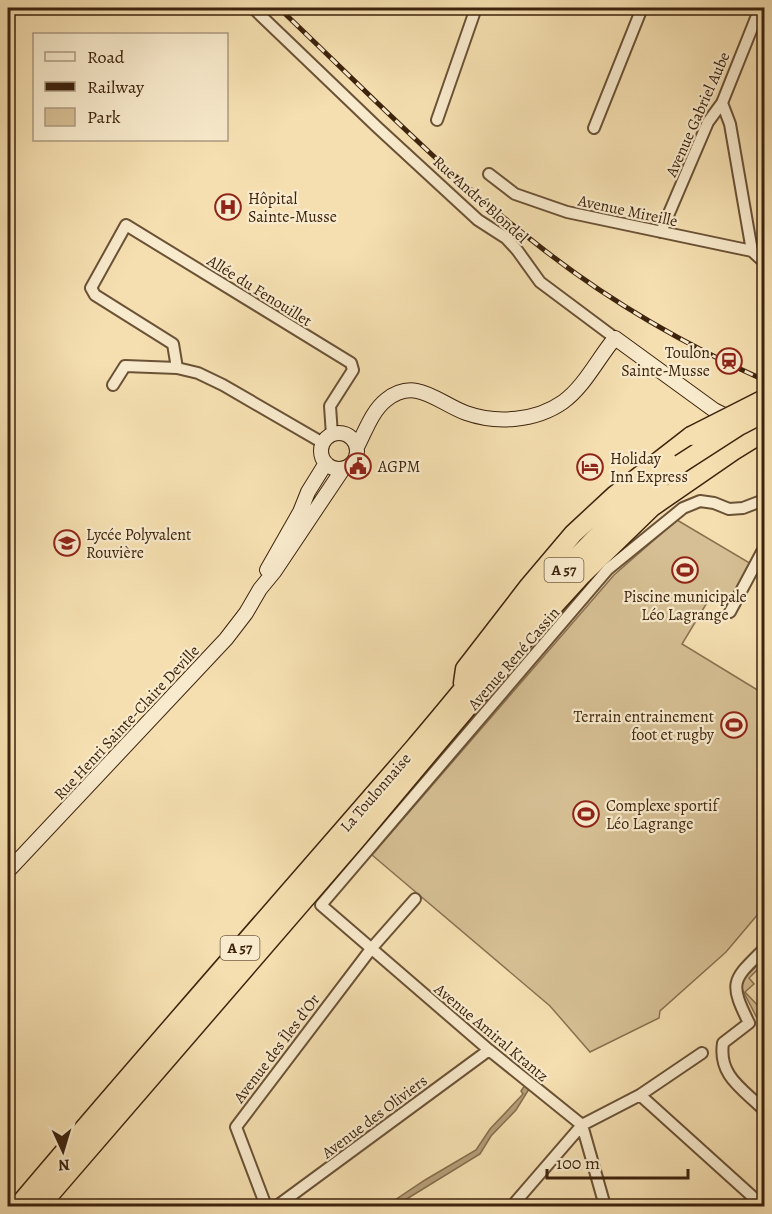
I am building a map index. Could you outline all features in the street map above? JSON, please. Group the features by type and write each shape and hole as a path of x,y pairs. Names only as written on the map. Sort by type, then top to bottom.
{"highway":[{"path":"463,691 465,669 529,586 573,534 645,471 691,436 765,399"},
{"name":"La Toulonnaise","path":"18,1206 463,691 564,569 597,535 660,479 718,439 765,413"},
{"name":"La Toulonnaise","path":"40,1206 348,850 540,621 582,575 652,507 676,495 765,431"},
{"path":"676,495 765,445"},
{"path":"8,1206 95,1116"}],"main road":[{"path":"353,441 368,426 384,401 394,394 407,390 419,390 464,412 495,419 524,417 550,409 571,395 615,338"},
{"name":"Rue André Blondel","path":"615,338 714,410 726,417 765,431"},
{"path":"340,433 353,441 356,458 349,467 337,469 326,463 322,456 328,439 340,433"},
{"name":"Rue Henri Sainte-Claire Deville","path":"260,589 269,563 326,463"},
{"name":"Rue Henri Sainte-Claire Deville","path":"8,871 226,639 343,469"}],"street":[{"name":"Rue André Blondel","path":"253,8 469,212 506,238 540,282 615,338"},
{"path":"437,120 476,8"},
{"path":"594,128 642,8"},
{"name":"Avenue Gabriel Aube","path":"661,232 708,122 722,103 759,8"},
{"path":"722,103 730,124 753,251 765,262"},
{"name":"Avenue Mireille","path":"489,174 515,194 567,212 753,251"},
{"name":"Allée du Fenouillet","path":"177,368 173,344 95,296 92,288 126,225 351,363 353,370 330,406 328,439"},
{"path":"113,384 125,366 177,368 198,373 328,439"},
{"name":"Avenue René Cassin","path":"321,905 608,569 683,508 700,501 729,509 743,508 765,501"},
{"path":"730,612 765,548"},
{"path":"371,949 415,899"},
{"name":"Avenue Amiral Krantz","path":"321,905 489,1050 582,1125"},
{"path":"765,948 740,973 735,986 739,1003 748,1023 723,1043 721,1056 726,1073 765,1110"},
{"name":"Avenue des Îles d'Or","path":"266,1206 236,1127 371,949"},
{"name":"Avenue des Oliviers","path":"277,1206 489,1050"},
{"path":"512,1206 582,1125 640,1095 702,1053"},
{"path":"640,1095 757,1205"},
{"path":"582,1125 605,1206"}],"green space":[{"name":"Complexe sportif Léo Lagrange","path":"677,520 753,565 736,594 711,596 682,644 764,694 764,907 726,952 660,1011 659,1018 590,1052 550,1006 372,855 614,575"},
{"path":"764,959 764,974 758,969 749,978 754,984 745,992 764,1012 764,1027 759,1022 739,983"}],"shaded area":[{"path":"525,1085 529,1089 516,1110 491,1136 480,1154 405,1200 393,1206 386,1206 476,1150 490,1129 523,1094 521,1091"}],"railway":[{"path":"279,8 467,187 561,263 616,301 674,335 764,380"}],"place":[{"name":"Hôpital Sainte-Musse","path":"228,207"},
{"name":"Toulon Sainte-Musse","path":"729,361"},
{"name":"AGPM","path":"358,466"},
{"name":"Holiday Inn Express","path":"590,467"},
{"name":"Lycée Polyvalent Rouvière","path":"67,543"},
{"name":"Piscine municipale Léo Lagrange","path":"685,570"},
{"name":"Terrain entrainement foot et rugby","path":"734,725"},
{"name":"Complexe sportif Léo Lagrange","path":"586,814"}]}
